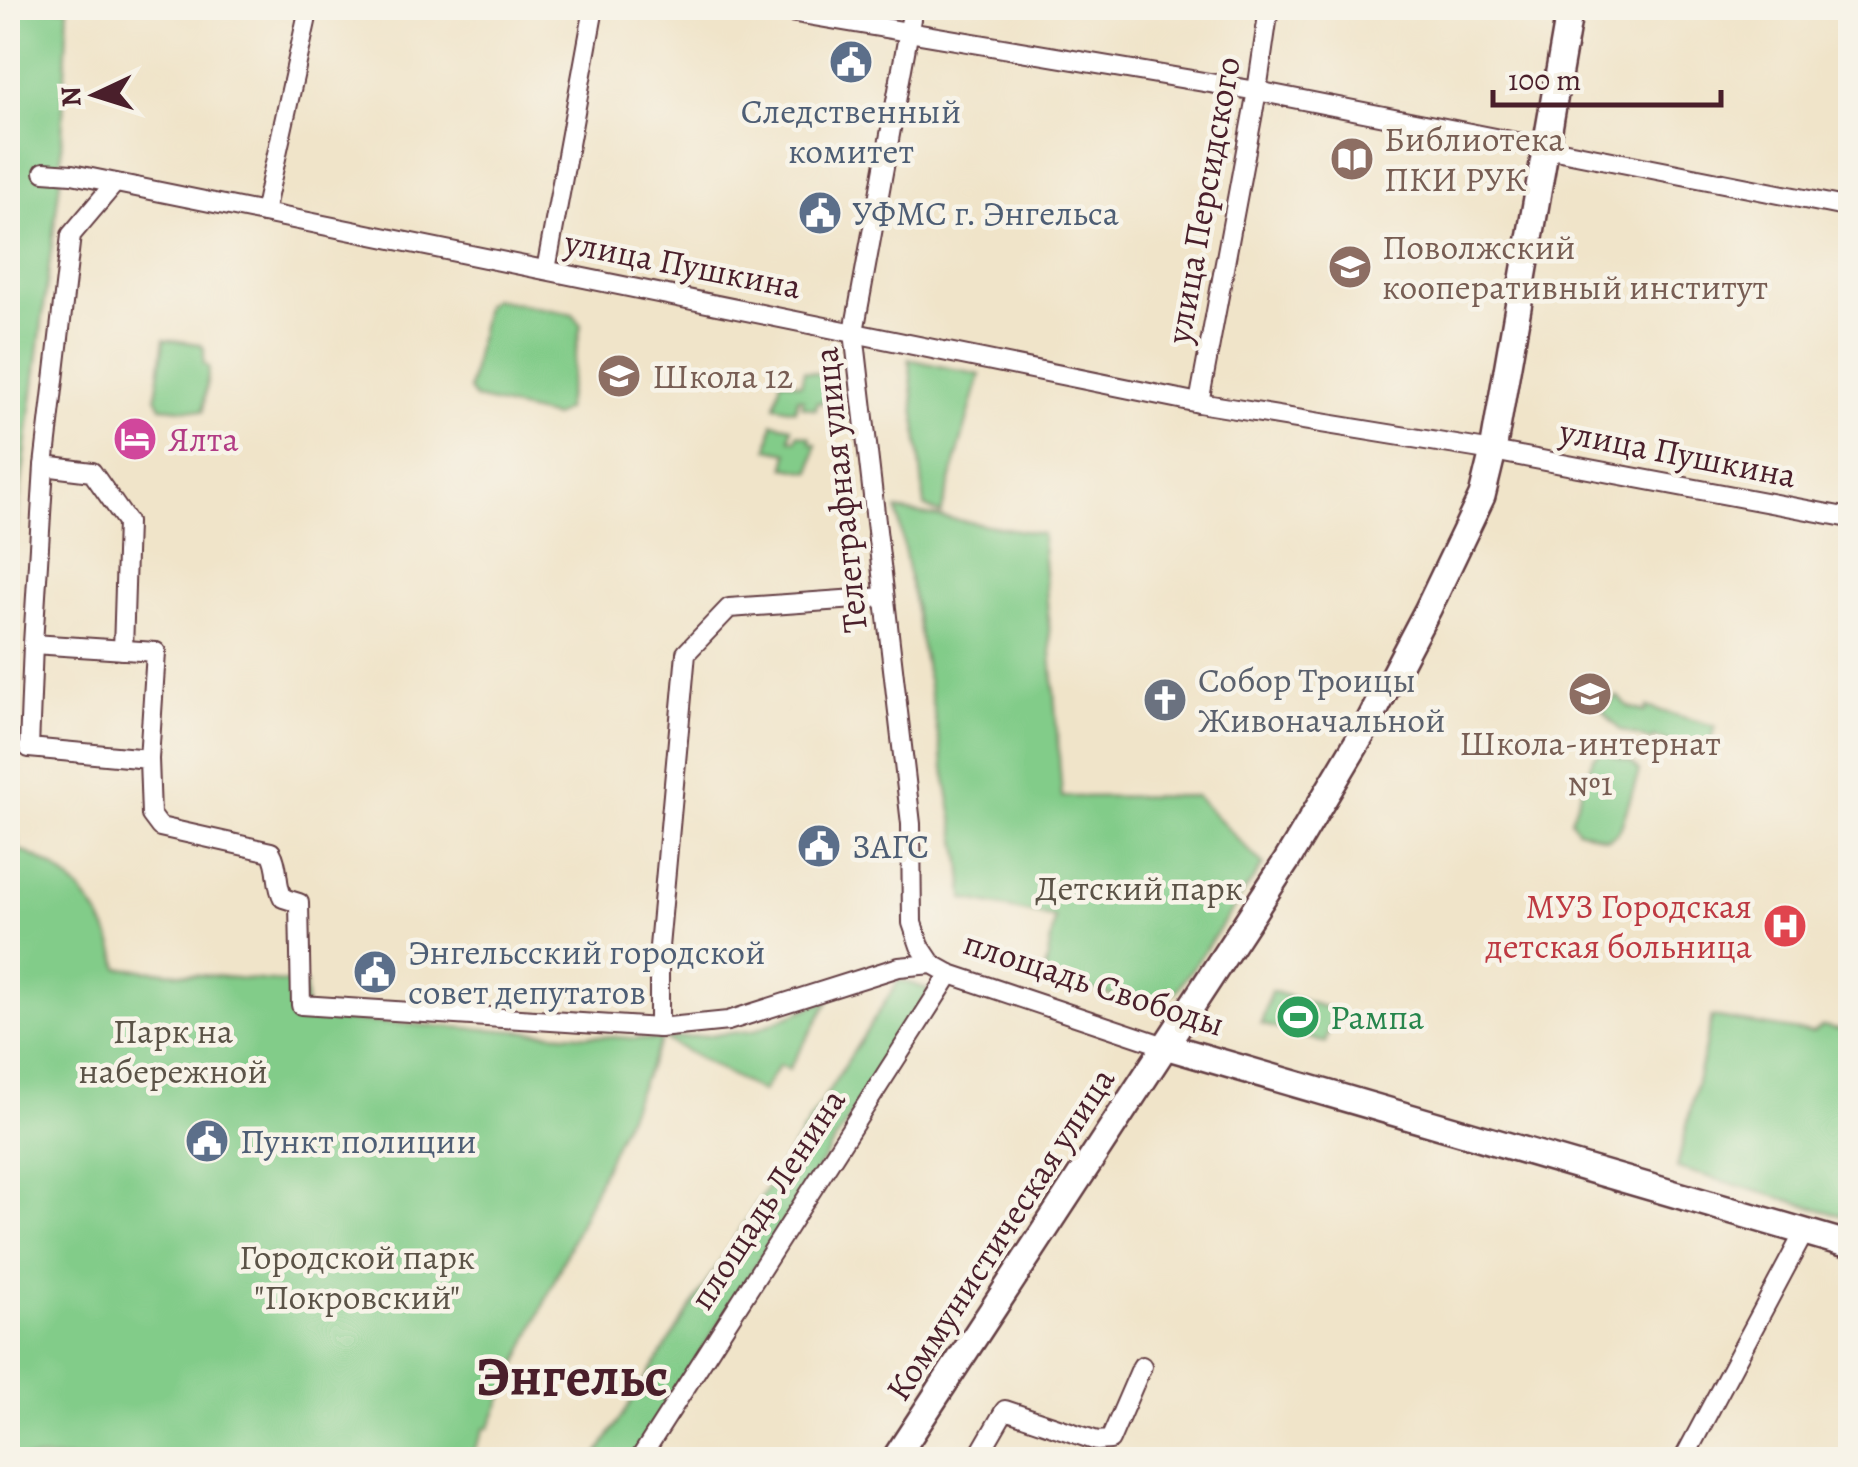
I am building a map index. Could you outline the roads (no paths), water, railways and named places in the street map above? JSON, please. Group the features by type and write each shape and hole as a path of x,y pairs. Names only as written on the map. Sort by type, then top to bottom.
{"main road":[{"name":"Коммунистическая улица","path":"901,1457 1286,862 1364,730 1482,496 1570,8"},
{"name":"площадь Свободы","path":"1165,1046 1850,1244"}],"street":[{"path":"264,213 309,8"},
{"path":"546,270 594,8"},
{"path":"766,8 1256,91 1850,208"},
{"name":"Телеграфная улица","path":"914,8 854,332 911,824 912,923 932,964"},
{"name":"улица Персидского","path":"1199,403 1269,8"},
{"name":"улица Пушкина","path":"44,172 72,174 1199,403 1493,451 1850,518"},
{"path":"32,644 156,652 149,760 29,748 32,644 44,466 71,235 115,183"},
{"path":"44,466 92,472 127,522 124,650"},
{"path":"659,1028 659,947 686,653 729,608 884,597"},
{"name":"площадь Свободы","path":"149,760 151,815 160,827 271,852 277,862 279,891 283,898 299,903 301,1005 659,1028 728,1021 900,967 932,964 950,974 1165,1046"},
{"name":"площадь Ленина","path":"640,1460 950,974"},
{"path":"1683,1460 1805,1232"},
{"path":"976,1460 1005,1410 1097,1440 1110,1440 1142,1366"}],"place":[{"name":"Следственный комитет","path":"851,62"},
{"name":"Библиотека ПКИ РУК","path":"1352,159"},
{"name":"УФМС г. Энгельса","path":"820,213"},
{"name":"Поволжский кооперативный институт","path":"1350,267"},
{"name":"Школа 12","path":"619,376"},
{"name":"Ялта","path":"135,439"},
{"name":"Школа-интернат №1","path":"1590,694"},
{"name":"Собор Троицы Живоначальной","path":"1165,700"},
{"name":"ЗАГС","path":"819,846"},
{"name":"МУЗ Городская детская больница","path":"1785,926"},
{"name":"Энгельсский городской совет депутатов","path":"375,972"},
{"name":"Рампа","path":"1298,1017"},
{"name":"Пункт полиции","path":"207,1141"}],"district":[{"name":"Энгельс","path":"572,1376"}],"park label":[{"name":"Детский парк","path":"1139,888"},
{"name":"Парк на набережной","path":"173,1051"},
{"name":"Городской парк \"Покровский\"","path":"357,1277"}]}
